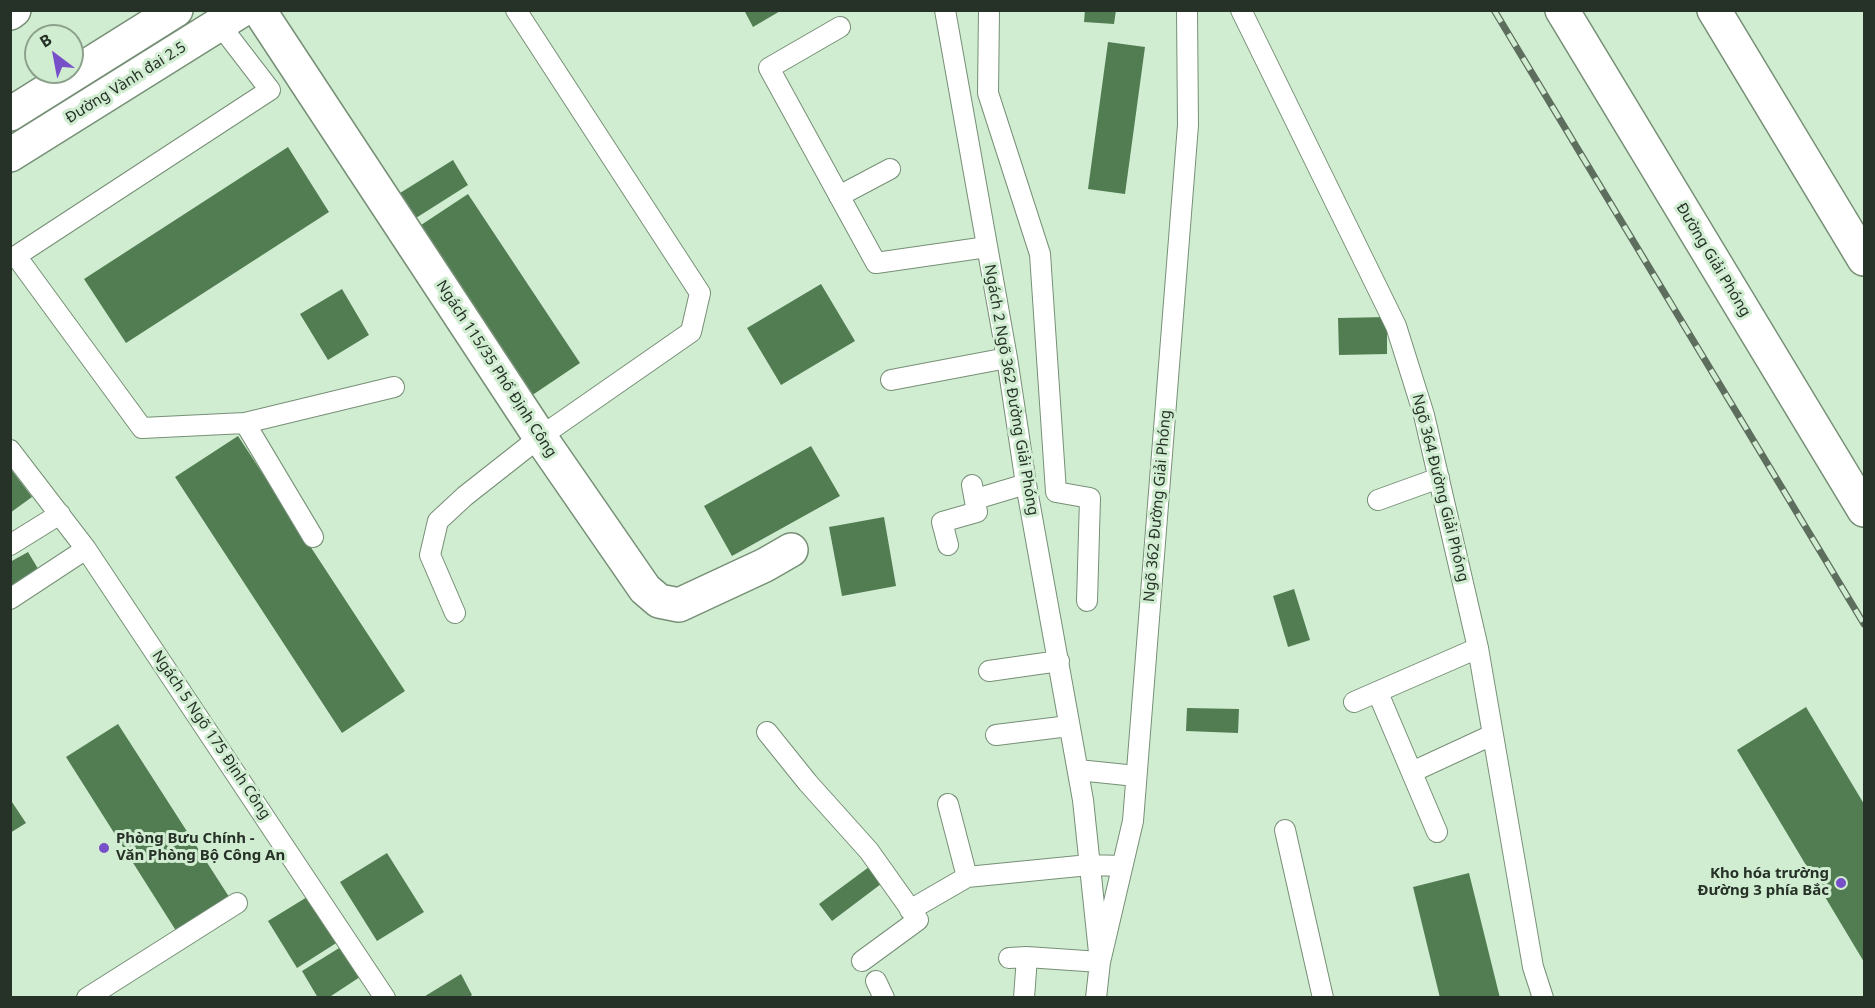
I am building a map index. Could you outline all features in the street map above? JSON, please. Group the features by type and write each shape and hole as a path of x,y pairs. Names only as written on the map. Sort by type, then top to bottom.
{"main road":[{"path":"10,114 176,10"},
{"name":"Ngách 115/35 Phố Định Công","path":"259,10 540,437 645,589 659,601 679,604 765,565 791,550"},
{"name":"Đường Giải Phóng","path":"1562,10 1864,510"},
{"path":"1714,10 1864,259"},
{"name":"Đường Vành đai 2.5","path":"10,155 231,18"}],"lane":[{"path":"455,613 430,555 438,521 465,496 540,437 691,333 700,293 516,10"},
{"name":"Ngách 2 Ngõ 362 Đường Giải Phóng","path":"945,10 1083,800 1100,962"},
{"path":"989,10 988,93 1040,254 1056,492 1090,498 1087,601"},
{"name":"Ngõ 362 Đường Giải Phóng","path":"1096,998 1100,962 1133,821 1188,125 1187,10"},
{"name":"Ngõ 364 Đường Giải Phóng","path":"1241,10 1396,326 1424,414 1478,648 1533,967 1543,998"},
{"path":"231,18 270,90 16,256 142,428 245,423 394,387"},
{"path":"840,27 769,68 876,263 987,247"},
{"path":"839,196 890,169"},
{"path":"891,380 1006,358"},
{"path":"245,423 313,537"},
{"name":"Ngách 5 Ngõ 175 Định Công","path":"10,450 86,549 385,998"},
{"path":"1378,500 1440,478"},
{"path":"948,545 942,522 977,512 974,492 1026,484"},
{"path":"10,545 60,514"},
{"path":"10,599 86,549"},
{"path":"1354,702 1478,648"},
{"path":"988,671 1059,661"},
{"path":"1378,693 1437,832"},
{"path":"996,735 1069,726"},
{"path":"768,732 808,783 869,851 918,920 862,961"},
{"path":"1412,772 1492,735"},
{"path":"1078,770 1136,776"},
{"path":"948,804 967,877"},
{"path":"1285,830 1323,998"},
{"path":"910,910 967,877 1089,865 1122,867"},
{"path":"87,998 237,903"},
{"path":"1024,998 1018,957 1100,962"}],"building":[{"path":"744,10 782,10 753,27"},
{"path":"1085,10 1116,10 1114,24 1084,22"},
{"path":"1108,42 1145,47 1125,194 1088,189"},
{"path":"288,147 329,212 126,343 84,279"},
{"path":"453,160 468,185 416,218 400,193"},
{"path":"468,194 580,363 528,398 415,229"},
{"path":"821,284 855,341 781,385 747,328"},
{"path":"342,289 369,335 328,360 300,314"},
{"path":"1387,317 1387,354 1339,355 1338,318"},
{"path":"238,436 405,691 342,733 175,477"},
{"path":"811,446 840,496 732,556 704,506"},
{"path":"10,468 32,497 10,513"},
{"path":"884,517 896,586 842,596 829,527"},
{"path":"28,552 40,572 14,587 10,581 10,562"},
{"path":"1294,589 1310,640 1288,647 1273,596"},
{"name":"Kho hóa trường Đường 3 phía Bắc","path":"1806,707 1864,804 1864,962 1737,750"},
{"path":"1187,708 1239,709 1238,733 1186,731"},
{"path":"118,724 233,903 180,937 66,757"},
{"path":"10,799 26,823 10,833"},
{"path":"387,853 424,912 377,941 340,882"},
{"path":"873,864 885,881 832,921 819,904"},
{"path":"1469,873 1500,998 1440,998 1413,887"},
{"path":"312,894 341,940 297,968 268,921"},
{"path":"344,945 363,975 328,998 318,998 302,971"},
{"path":"461,974 472,995 468,998 422,998"}],"railway":[{"path":"1494,10 1864,624"}],"place":[{"name":"Phòng Bưu Chính - Văn Phòng Bộ Công An","path":"104,848"},
{"name":"Kho hóa trường Đường 3 phía Bắc","path":"1841,883"}]}
